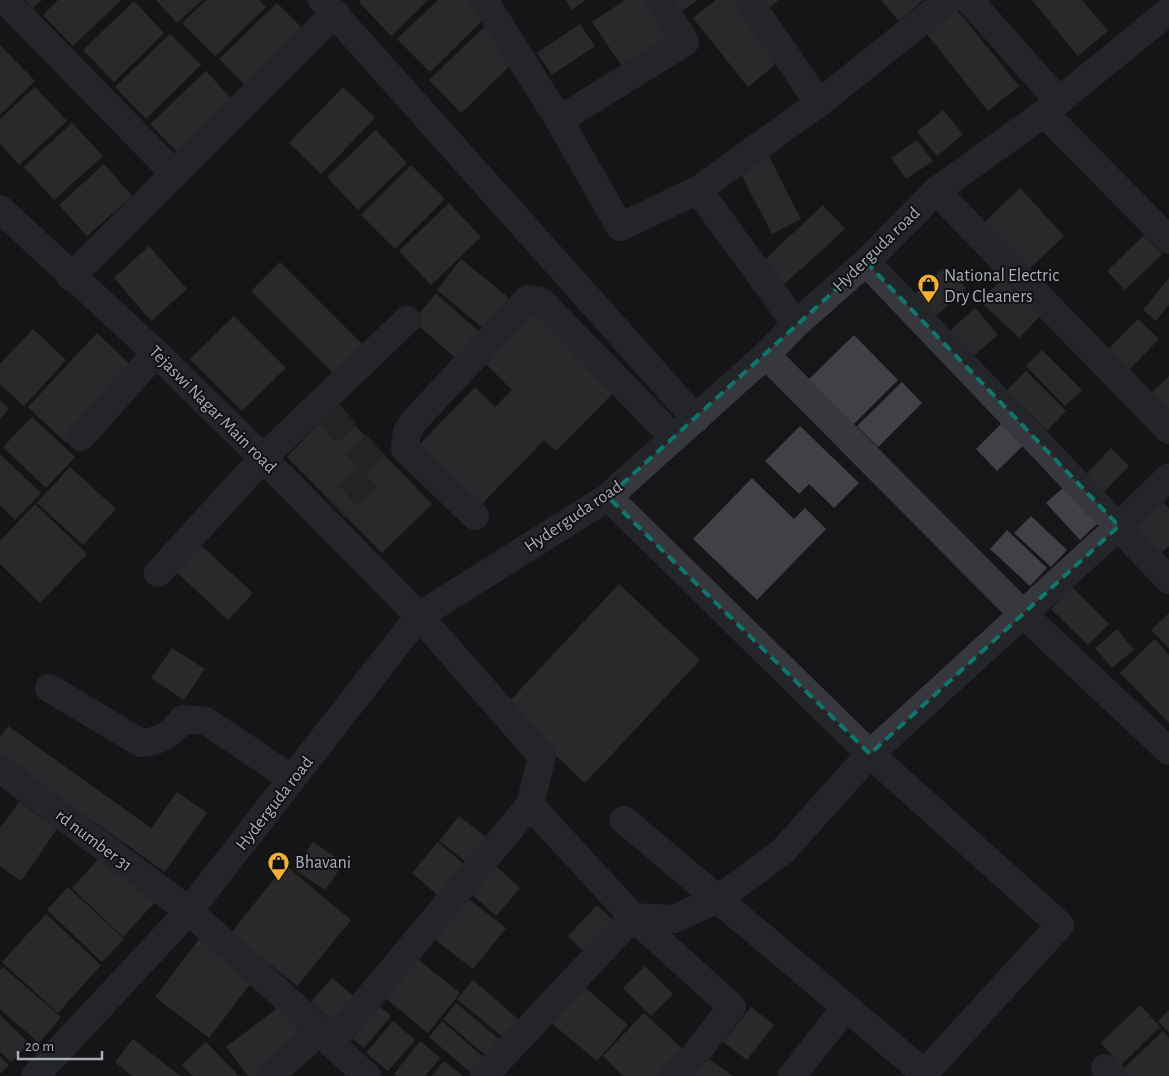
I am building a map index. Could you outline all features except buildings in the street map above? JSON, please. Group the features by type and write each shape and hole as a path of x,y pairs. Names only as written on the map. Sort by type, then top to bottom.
{"street":[{"path":"5,0 175,174"},
{"path":"484,0 559,120 620,227 698,190 819,103 948,0"},
{"path":"559,120 685,42 659,0"},
{"path":"748,0 819,103"},
{"path":"969,0 1051,106 1169,240"},
{"path":"72,277 175,174 328,6 696,419"},
{"name":"Hyderguda road","path":"34,1076 189,911 419,616 608,497 696,419 766,355 796,324 866,262 936,191 1051,106 1169,11"},
{"path":"698,190 796,324"},
{"path":"936,191 1169,430"},
{"name":"Tejaswi Nagar Main road","path":"0,208 72,277 156,353 263,458 330,514 542,756 530,805"},
{"path":"866,262 1169,580"},
{"path":"474,516 405,450 405,441 414,421 528,299 541,301 674,438"},
{"path":"158,572 263,458 324,408 407,320"},
{"path":"81,437 156,353"},
{"path":"766,355 1022,613 1169,751"},
{"path":"484,1076 633,918 674,919 718,899 782,852 870,754 1169,477"},
{"path":"608,497 870,754 1060,925 923,1075 846,1007 624,820"},
{"path":"49,688 141,743 158,742 174,730 183,719 206,721 292,779"},
{"name":"rd number 31","path":"0,769 189,911 367,1076"},
{"path":"270,1076 326,1037 530,805 633,918 732,1007 692,1057 674,1076"},
{"path":"792,1076 846,1007"}],"highlighted area":[{"path":"866,262 1119,526 870,754 608,497"}],"tunnel":[{"path":"328,413 375,465 371,475 336,508"}],"place":[{"name":"National Electric Dry Cleaners","path":"928,304"},
{"name":"Bhavani","path":"279,881"}]}
